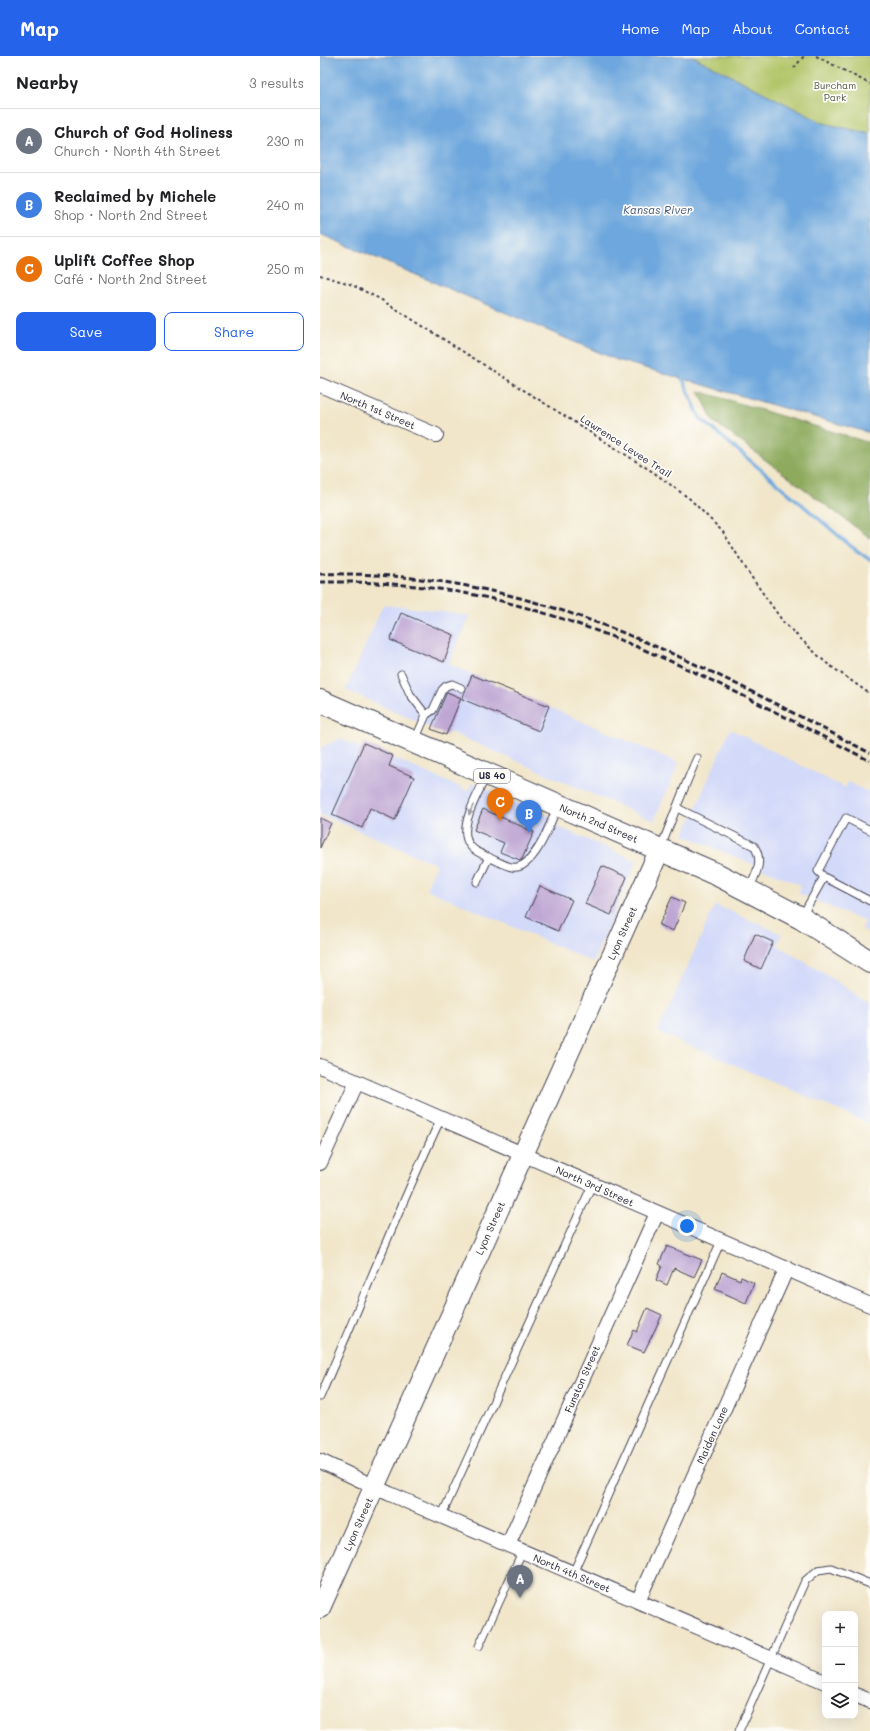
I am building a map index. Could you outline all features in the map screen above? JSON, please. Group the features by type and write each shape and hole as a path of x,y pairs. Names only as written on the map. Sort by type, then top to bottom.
{"highway":[{"name":"North 2nd Street","path":"321,706 487,774 660,849 749,890 801,918 870,962"}],"street":[{"name":"North 1st Street","path":"320,385 436,435"},
{"name":"Lyon Street","path":"320,1608 660,849"},
{"name":"North 3rd Street","path":"320,1066 720,1241 870,1304"},
{"path":"320,1163 357,1082"},
{"name":"Funston Street","path":"508,1545 657,1213"},
{"name":"Maiden Lane","path":"638,1601 787,1268"},
{"name":"North 4th Street","path":"320,1461 441,1517 822,1681"},
{"path":"858,1696 870,1701"}],"lane":[{"path":"401,674 410,694 426,715"},
{"path":"414,743 426,715 433,710 442,690 446,686 452,684 461,688"},
{"path":"660,849 697,758"},
{"path":"487,774 468,817 466,836 472,848 489,857 512,867 525,864 541,844 558,805"},
{"path":"677,808 754,846 759,854 758,869 749,890"},
{"path":"870,830 846,818 818,871 824,877 870,901"},
{"path":"476,882 489,857"},
{"path":"801,918 824,877"},
{"path":"320,1397 390,1232 441,1118"},
{"path":"441,1517 592,1185"},
{"path":"573,1573 720,1241"},
{"path":"479,1646 522,1552"},
{"path":"739,1731 805,1581 811,1575 824,1568 832,1568 870,1584"}],"path":[{"path":"794,68 804,56"},
{"path":"816,56 870,84"},
{"name":"Lawrence Levee Trail","path":"320,275 350,284 380,299 653,472 690,499 723,532 750,575 784,623 825,662 870,694"}],"shaded area":[{"path":"383,605 470,616 449,664 679,763 654,821 450,732 448,735 346,690"},
{"path":"730,729 845,788 848,782 870,793 870,935 862,929 865,922 798,893 801,885 684,835"},
{"path":"340,739 392,761 393,758 468,791 472,783 559,820 556,826 637,861 593,962 426,889 436,864 320,814 320,750 322,747"},
{"path":"715,905 782,934 777,945 833,979 870,1004 870,1124 658,1032"}],"green space":[{"name":"Burcham Park","path":"692,56 870,56 870,134 823,123"},
{"path":"699,391 870,443 870,538 713,421"}],"water":[{"name":"Kansas River","path":"320,56 692,56 823,123 870,134 870,433 617,360 320,234"}],"building":[{"path":"401,613 454,635 444,662 390,640"},
{"path":"472,675 549,706 539,731 462,699"},
{"path":"447,692 461,698 446,735 431,729"},
{"path":"364,743 393,756 389,766 414,777 395,820 370,808 362,828 332,815"},
{"path":"483,809 534,832 522,859 520,860 500,852 504,843 474,830"},
{"path":"320,818 331,823 320,848"},
{"path":"602,866 627,877 611,915 585,904"},
{"path":"540,886 572,900 558,931 526,917"},
{"path":"672,897 685,903 673,931 659,925"},
{"path":"755,934 773,942 761,969 744,961"},
{"path":"667,1246 702,1260 694,1277 674,1268 667,1285 656,1280 662,1266 659,1264"},
{"path":"722,1272 740,1280 741,1277 754,1283 746,1303 715,1289"},
{"path":"647,1308 662,1315 644,1352 627,1345 634,1330 637,1332"}],"waterway":[{"path":"681,375 700,418 852,547 870,560"}],"railway":[{"path":"320,574 357,574 431,580 467,586 520,598 573,614 674,654 773,702 870,753"},
{"path":"320,582 364,582 409,585 453,591 497,600 546,614 594,630 688,669 780,714 870,761"}],"place":[{"name":"Uplift Coffee Shop","path":"500,821"},
{"name":"Reclaimed by Michele","path":"529,833"},
{"name":"Church of God Holiness","path":"520,1598"}]}
